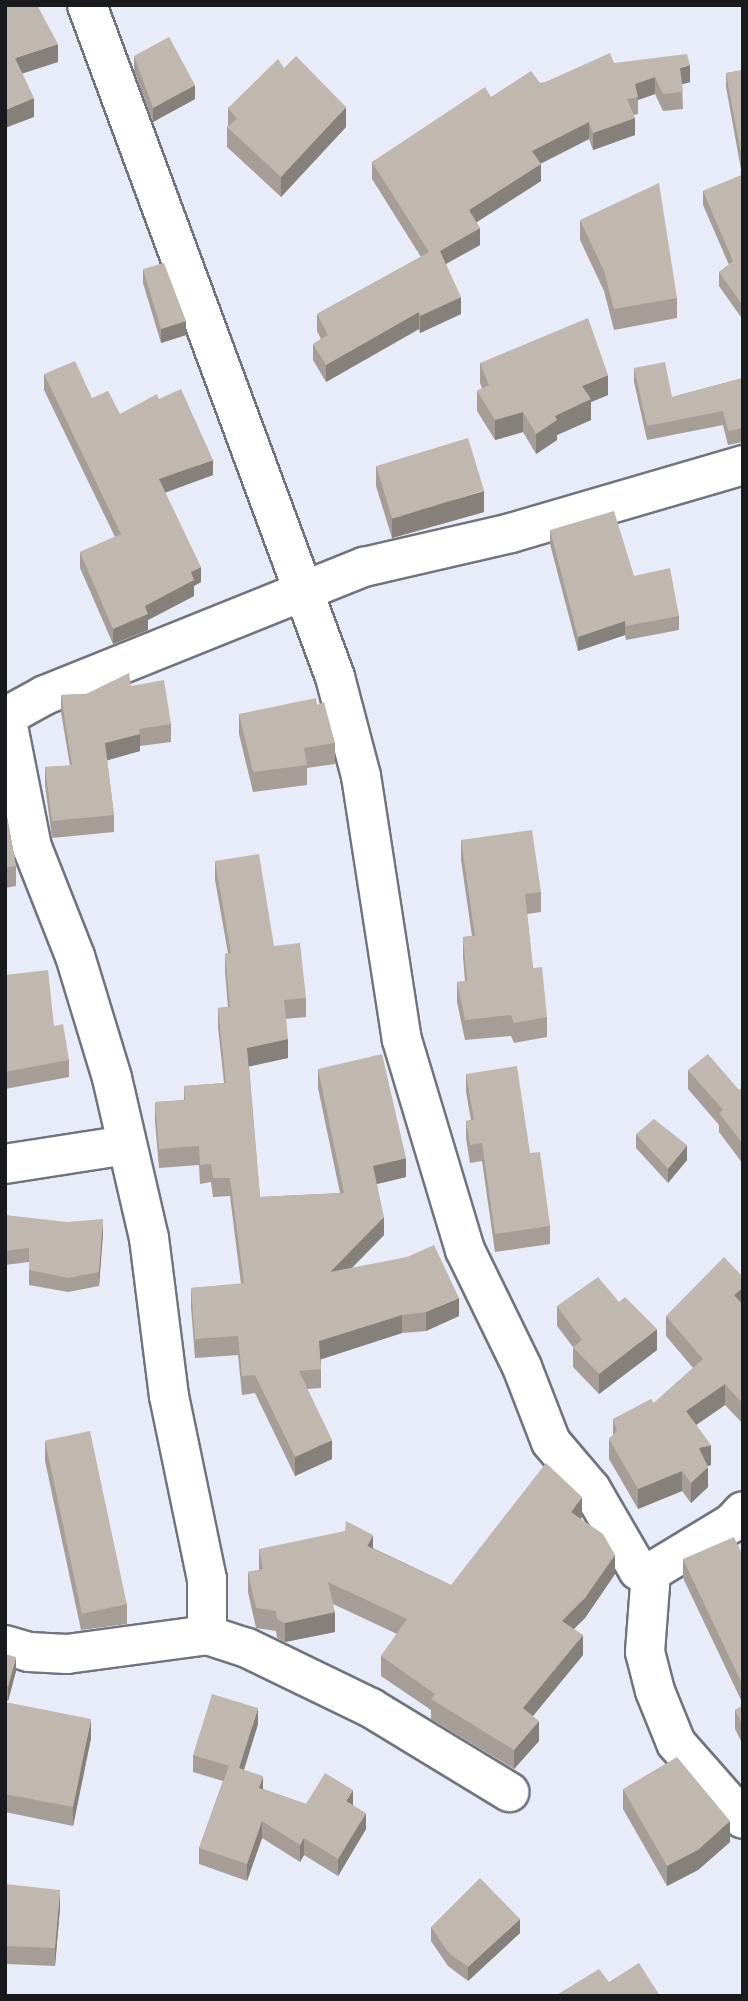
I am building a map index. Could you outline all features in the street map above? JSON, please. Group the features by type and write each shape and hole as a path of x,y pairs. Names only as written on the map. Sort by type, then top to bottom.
{"street":[{"path":"87,5 335,677 361,776 402,1041 465,1250 522,1367 551,1442 591,1489 638,1570 651,1572 732,1523 743,1511"},
{"path":"207,1636 207,1579 169,1396 149,1238 113,1078 75,956 32,847 6,717 45,695 259,610 304,588 365,567 524,529 743,465"},
{"path":"5,1164 126,1145"},
{"path":"651,1572 645,1652 655,1691 676,1743 743,1819"},
{"path":"5,1645 29,1652 67,1654 207,1636 247,1648 371,1708 509,1792"}],"building":[{"path":"5,5 37,5 58,44 15,58 34,98 5,110"},
{"path":"169,37 195,85 153,108 134,56"},
{"path":"610,53 614,63 687,54 690,65 680,68 683,92 663,94 655,77 635,84 638,97 627,99 635,118 593,133 589,122 532,151 541,164 469,210 480,228 440,251 461,297 420,316 419,312 326,365 313,344 328,335 317,314 429,252 372,162 485,87 491,97 531,71 541,84"},
{"path":"296,56 346,107 281,177 227,127 237,119 228,108 278,59 284,68"},
{"path":"743,70 743,165 726,73"},
{"path":"743,175 743,306 719,272 733,261 703,191"},
{"path":"659,183 677,298 614,309 604,271 580,220"},
{"path":"164,263 186,321 161,329 143,269"},
{"path":"588,318 608,375 582,386 591,399 555,416 557,420 536,434 523,412 495,420 477,391 489,385 480,363"},
{"path":"75,361 92,398 108,391 120,414 157,394 159,399 181,389 213,460 159,479 201,567 191,572 194,580 145,606 148,614 113,629 80,552 121,534 44,374"},
{"path":"665,362 672,397 743,378 743,428 728,431 723,411 647,426 634,368"},
{"path":"468,438 484,491 392,519 376,466"},
{"path":"614,511 634,576 670,568 679,616 626,626 625,621 578,637 550,530"},
{"path":"129,673 131,686 164,680 171,724 139,729 140,734 105,743 114,815 52,821 45,767 72,765 61,695 86,694"},
{"path":"316,698 317,705 324,702 335,743 304,748 307,765 253,772 239,714"},
{"path":"5,806 16,866 5,868"},
{"path":"532,830 541,892 525,894 533,968 542,967 547,1017 514,1023 511,1015 465,1020 457,982 467,981 463,937 475,936 461,840"},
{"path":"259,854 274,946 300,943 306,998 284,1000 288,1039 247,1048 260,1197 344,1193 318,1069 382,1054 406,1158 373,1166 384,1217 330,1272 407,1257 434,1245 459,1298 426,1312 402,1315 319,1341 321,1369 299,1371 332,1440 295,1457 255,1375 242,1376 238,1336 195,1339 191,1288 244,1283 230,1178 213,1178 211,1164 200,1165 199,1146 159,1149 155,1102 185,1100 184,1086 226,1083 218,1008 230,1007 225,954 231,953 215,861"},
{"path":"48,970 54,1026 63,1024 69,1060 5,1072 5,975"},
{"path":"708,1054 739,1090 743,1087 743,1144 719,1113 723,1110 688,1070"},
{"path":"517,1066 530,1153 540,1152 550,1226 495,1234 482,1143 470,1145 466,1121 474,1120 466,1074"},
{"path":"654,1119 687,1145 668,1169 636,1134"},
{"path":"5,1215 67,1222 103,1219 99,1272 68,1278 29,1270 29,1248 5,1251"},
{"path":"724,1257 743,1277 743,1288 734,1295 743,1305 743,1404 725,1384 686,1411 711,1445 699,1448 708,1467 691,1483 682,1471 638,1489 609,1439 617,1431 613,1419 651,1399 654,1403 703,1359 666,1316"},
{"path":"598,1277 619,1302 625,1297 657,1329 599,1374 573,1347 582,1340 557,1306"},
{"path":"90,1431 127,1604 82,1614 45,1441"},
{"path":"546,1463 582,1497 571,1512 603,1534 615,1555 585,1598 562,1621 583,1635 523,1708 539,1721 514,1750 431,1699 435,1694 381,1656 407,1619 328,1582 335,1612 285,1623 277,1619 276,1611 256,1608 248,1572 263,1569 259,1549 345,1531 346,1521 373,1535 367,1546 451,1585"},
{"path":"734,1537 743,1556 743,1686 683,1559"},
{"path":"5,1654 16,1657 8,1687 5,1686"},
{"path":"212,1694 258,1708 239,1768 263,1776 259,1788 306,1804 325,1773 353,1790 346,1801 366,1813 338,1859 304,1838 300,1845 262,1821 247,1864 199,1848 229,1766 193,1755"},
{"path":"5,1702 91,1719 73,1807 5,1794"},
{"path":"743,1705 743,1726 735,1710"},
{"path":"677,1757 730,1821 698,1850 667,1866 623,1789"},
{"path":"480,1878 520,1919 468,1967 448,1952 431,1927"},
{"path":"5,1884 60,1890 55,1948 5,1946"},
{"path":"639,1963 660,1996 555,1996 599,1969 609,1982"}]}
